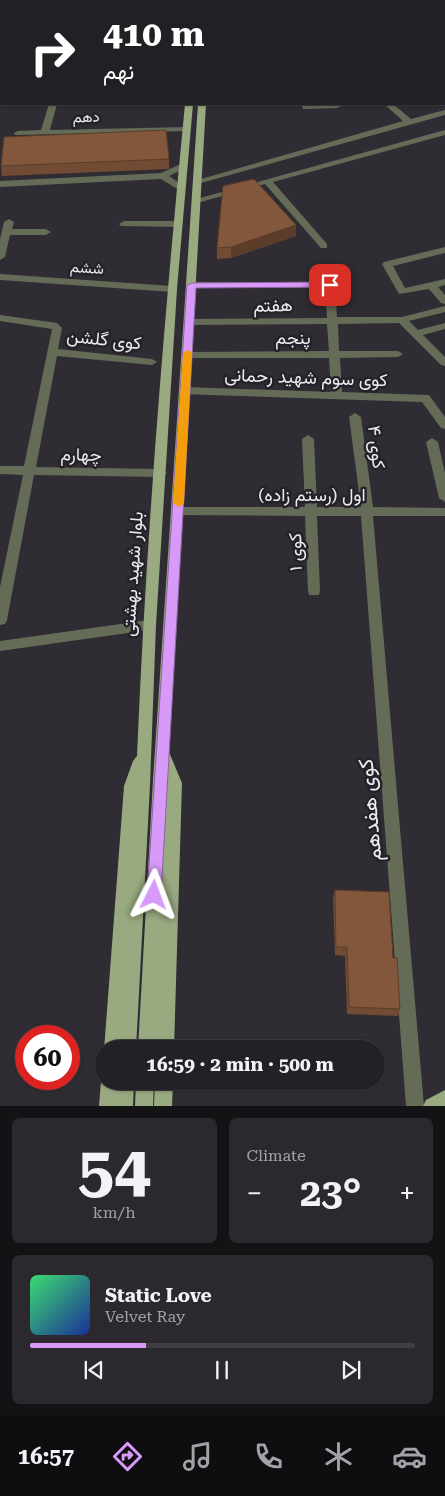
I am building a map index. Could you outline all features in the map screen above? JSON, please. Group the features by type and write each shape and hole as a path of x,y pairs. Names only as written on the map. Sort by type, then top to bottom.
{"main road":[{"name":"بلوار شهید بهشتی","path":"128,1040 145,749 149,625 161,473 172,289 189,105"},
{"path":"147,1040 162,753 186,391 202,105"},
{"path":"113,1040 131,786 145,749"},
{"path":"162,753 175,783 165,1040"},
{"path":"108,1106 109,1090"},
{"path":"124,1106 125,1090"},
{"path":"144,1106 145,1090"},
{"path":"163,1106 164,1090"},
{"path":"432,1106 445,1099"}],"street":[{"path":"45,132 54,105"},
{"path":"306,105 306,107 337,106"},
{"path":"389,105 409,122"},
{"path":"198,181 445,112"},
{"name":"دهم","path":"18,133 186,129"},
{"path":"197,200 445,132"},
{"path":"435,135 445,142"},
{"path":"5,184 163,176 183,166"},
{"path":"5,184 16,181 16,176"},
{"path":"163,176 182,189"},
{"path":"268,182 324,246"},
{"path":"0,257 8,222"},
{"path":"124,224 178,224"},
{"path":"6,232 46,232"},
{"path":"445,250 387,264 402,292 445,282"},
{"name":"ششم","path":"0,277 172,289"},
{"path":"192,285 330,285 337,395"},
{"path":"431,285 445,301"},
{"name":"هفتم","path":"190,322 402,320 445,309"},
{"path":"0,318 57,326 0,620"},
{"path":"402,320 445,363"},
{"path":"416,334 445,326"},
{"path":"433,350 445,347"},
{"name":"کوی گلشن","path":"52,352 152,362"},
{"name":"پنجم","path":"187,355 398,354"},
{"name":"کوی سوم شهید رحمانی","path":"186,391 425,398 445,425"},
{"name":"کوی ۴","path":"356,417 367,512"},
{"name":"کوی ۱","path":"308,439 314,591"},
{"path":"432,442 445,498"},
{"name":"چهارم","path":"0,470 161,473"},
{"name":"اول (رستم زاده)","path":"178,511 445,512"},
{"name":"کوی هفدهم","path":"367,512 415,1106"},
{"path":"0,646 149,625"}],"building":[{"path":"166,130 169,159 1,166 4,137"},
{"path":"254,179 296,225 231,247 217,248 223,186"},
{"path":"335,890 389,892 393,958 397,958 400,1009 349,1007 347,947 336,947"}],"slow traffic":[{"path":"179,503 188,353"}],"route":[{"path":"154,895 192,285 330,285"}]}
